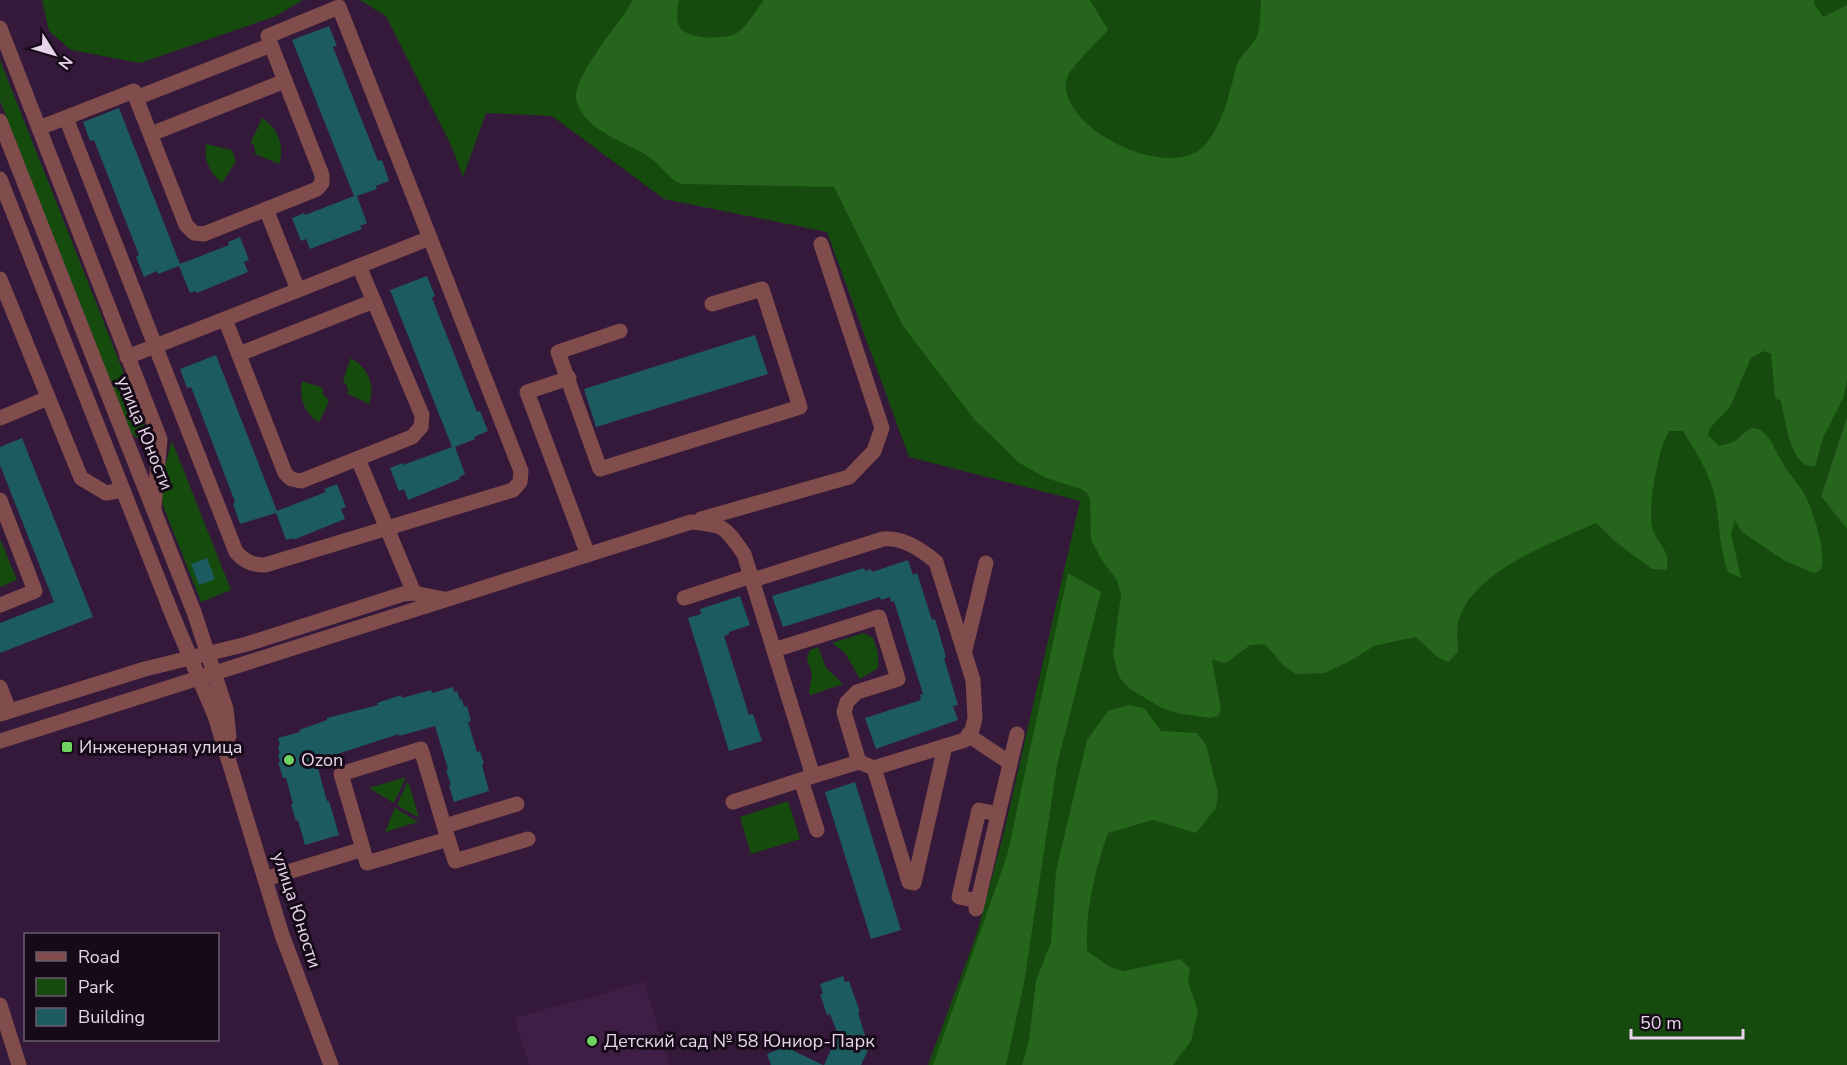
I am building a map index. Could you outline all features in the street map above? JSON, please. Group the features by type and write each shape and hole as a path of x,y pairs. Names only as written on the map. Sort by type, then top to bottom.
{"street":[{"path":"39,128 134,91 186,225 194,233 204,234 317,189 322,183 322,175 268,36 339,7 521,476 519,485 513,490 265,565 256,565 241,558 236,552 66,118"},
{"path":"0,28 160,439 154,510"},
{"path":"136,98 271,45"},
{"path":"151,134 285,81"},
{"name":"улица Юности","path":"0,121 194,612 226,712 231,766"},
{"name":"улица Юности","path":"0,179 215,716 282,935 331,1065"},
{"path":"266,209 298,290"},
{"path":"127,357 430,238"},
{"path":"0,741 692,522 849,477 874,451 882,428 821,244"},
{"path":"225,319 288,477 301,481 358,459 412,437 421,428 422,421 422,415 359,266"},
{"path":"0,279 81,478 106,493 123,490"},
{"path":"620,331 558,352 600,469 801,407 762,289 712,304"},
{"path":"239,354 374,301"},
{"path":"569,378 527,392 588,555"},
{"path":"0,418 48,398"},
{"path":"358,459 414,593"},
{"path":"0,500 35,591 0,605"},
{"path":"692,522 718,525 730,534 744,554 774,650 807,778 817,830"},
{"path":"684,598 892,538 925,553 936,562 973,680 975,718 972,730 965,740 807,778 733,802"},
{"path":"964,652 986,563"},
{"path":"0,687 4,712 146,669 247,644 403,594 414,593 448,600"},
{"path":"774,650 879,617 898,679 857,692 847,702 844,712 867,765 909,882 914,883 945,746"},
{"path":"977,905 959,897 976,821 979,810 998,814 1017,734"},
{"path":"968,735 1010,763"},
{"path":"517,804 447,832 368,863 341,774 420,749 447,832 455,861 528,839"},
{"path":"266,879 363,849"},
{"path":"0,1005 19,1065"}],"shaded area":[{"name":"Детский сад № 58 Юниор-Парк","path":"644,982 670,1065 529,1065 514,1018"}],"green space":[{"path":"42,0 303,0 276,16 140,63 71,50 49,31"},
{"path":"360,0 1847,0 1847,417 1821,495 1847,529 1847,1065 928,1065 977,933 1004,832 1080,501 909,457 827,232 664,199 552,116 486,113 463,177 452,147 386,16"},
{"path":"633,0 679,0 677,18 681,29 696,36 715,38 731,35 741,30 764,0 1090,0 1108,30 1069,74 1067,96 1077,113 1094,130 1116,144 1140,153 1165,158 1187,156 1204,146 1214,133 1238,62 1257,36 1261,0 1814,0 1814,4 1823,17 1847,5 1847,380 1844,396 1823,438 1815,467 1806,465 1800,461 1792,446 1781,401 1775,398 1771,354 1764,351 1751,358 1730,407 1710,428 1708,435 1719,446 1733,442 1752,428 1760,430 1767,436 1810,506 1821,546 1820,571 1814,573 1785,561 1742,532 1735,520 1731,533 1741,578 1728,572 1710,480 1683,431 1669,431 1661,450 1651,505 1652,527 1667,556 1667,570 1652,569 1617,543 1596,523 1515,562 1478,589 1465,606 1457,627 1458,652 1448,662 1434,654 1415,637 1374,646 1325,673 1296,674 1284,666 1265,644 1250,645 1226,663 1212,660 1221,710 1218,716 1211,718 1176,713 1162,708 1130,689 1119,677 1113,655 1121,594 1117,580 1101,559 1091,539 1090,500 1087,493 1046,478 1018,462 974,419 903,326 834,187 682,184 671,178 649,156 603,132 583,114 576,99 578,85 591,60"},
{"path":"0,60 146,429 145,434 136,438 131,433 0,101"},
{"path":"262,118 268,122 279,138 281,157 279,164 255,154 255,147 251,142"},
{"path":"206,144 232,150 236,161 222,183 208,165"},
{"path":"351,358 362,367 369,378 372,391 369,404 348,394 348,388 343,380"},
{"path":"302,381 323,388 323,394 329,401 319,422 306,410 301,393"},
{"path":"1847,417 1847,529 1821,496"},
{"path":"172,441 231,590 201,602 164,508 159,487"},
{"path":"0,539 17,580 0,587"},
{"path":"1068,573 1101,592 1057,765 1024,983 1006,1065 933,1065 1007,856"},
{"path":"864,633 873,638 878,653 878,668 860,679 845,653 832,643"},
{"path":"818,647 826,668 843,684 811,695 809,694 812,674 807,658 810,650"},
{"path":"1129,705 1144,708 1161,731 1197,733 1206,745 1218,793 1216,808 1196,833 1153,820 1108,833 1092,891 1087,951 1110,967 1124,971 1180,959 1190,968 1188,982 1198,1011 1191,1041 1173,1065 1022,1065 1029,1040 1036,981 1051,942 1056,871 1087,740 1108,711"},
{"path":"406,777 394,803 369,788"},
{"path":"408,781 419,818 397,805"},
{"path":"788,801 800,839 751,854 740,817"},
{"path":"395,808 418,822 385,832"}],"building":[{"path":"329,26 337,46 333,47 378,161 382,160 389,181 376,186 377,189 357,196 367,223 360,226 362,229 310,249 306,239 301,241 292,218 354,196 292,40"},
{"path":"119,108 180,264 229,245 228,242 240,237 249,260 244,262 248,272 197,293 196,291 190,293 179,266 158,274 157,271 144,277 136,257 139,255 94,140 90,141 83,122"},
{"path":"427,276 435,296 432,298 477,412 480,411 488,431 455,447 465,474 459,477 460,479 408,500 404,489 399,491 390,468 452,447 390,290"},
{"path":"755,335 768,374 596,427 584,389"},
{"path":"216,355 277,511 326,492 324,489 337,484 346,507 341,509 345,519 293,540 293,538 286,540 276,513 240,524 233,504 235,502 198,405 191,387 187,388 180,369"},
{"path":"22,438 93,617 0,653 0,623 54,602 0,465 0,447"},
{"path":"207,558 215,579 199,585 191,564"},
{"path":"908,560 913,575 917,573 932,620 935,619 958,705 953,706 958,720 876,749 865,718 921,700 920,695 923,694 894,601 891,602 890,597 881,600 880,597 783,627 772,596 864,568 865,571 871,569 872,572"},
{"path":"740,596 750,625 724,636 749,715 753,714 762,741 729,751 688,618 701,614 700,609"},
{"path":"453,687 460,700 462,699 464,707 467,706 471,721 468,722 477,752 480,751 484,764 482,765 489,791 454,802 446,770 448,769 435,726 399,736 399,734 316,761 339,835 305,845 291,805 293,804 286,778 283,778 278,762 280,762 278,746 280,745 278,738 300,732 299,730 327,720 327,718 378,705 377,703 401,695 402,698"},
{"path":"855,782 901,930 871,939 825,792"},
{"path":"843,976 845,982 849,981 869,1048 861,1065 824,1065 838,1034 830,1014 827,1015 820,994 823,994 820,984"},
{"path":"792,1044 794,1051 823,1065 771,1065 767,1054"}],"place":[{"name":"Инженерная улица","path":"67,747"},
{"name":"Ozon","path":"289,760"},
{"name":"Детский сад № 58 Юниор-Парк","path":"592,1041"}]}
